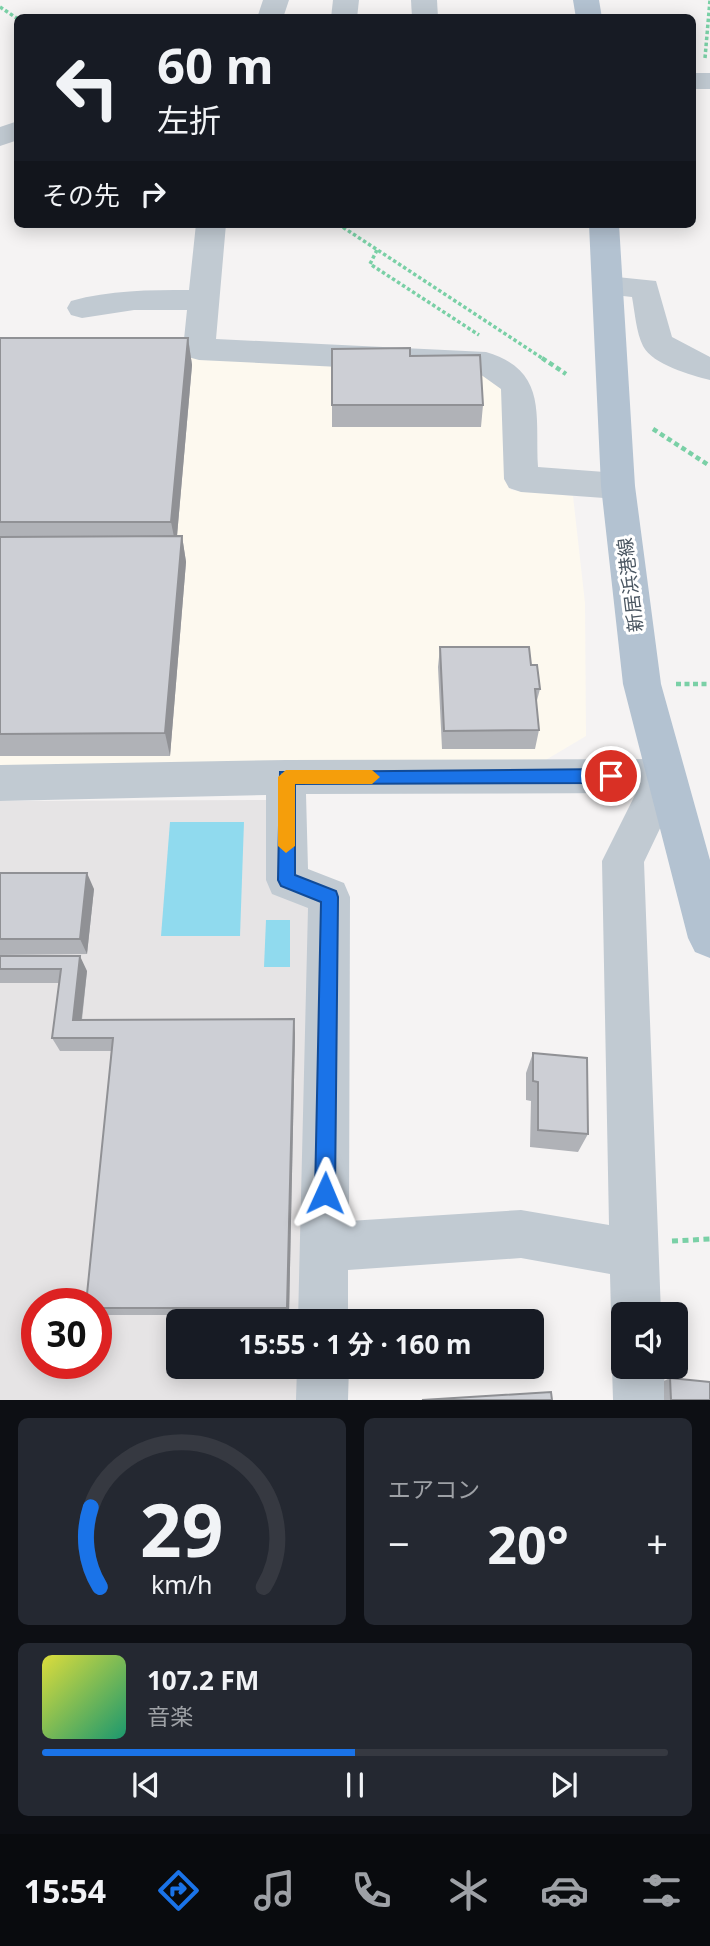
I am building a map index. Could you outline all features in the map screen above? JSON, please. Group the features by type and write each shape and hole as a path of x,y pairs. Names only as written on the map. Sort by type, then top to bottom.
{"main road":[{"name":"新居浜港線","path":"604,228 618,486 642,684 710,938"}],"street":[{"path":"211,228 199,349 486,363 505,373 517,386 521,479 618,486"},
{"path":"607,286 645,288 657,342 679,357 710,369"},
{"path":"82,308 134,300 204,300"},
{"path":"0,783 286,777 665,776 623,861 636,1302"},
{"path":"286,777 287,880 329,897 323,1309"},
{"path":"324,1247 522,1234 576,1246 634,1252"},
{"path":"322,1400 323,1379"},
{"path":"638,1379 639,1400"}],"path":[{"path":"703,81 710,0"},
{"path":"344,228 566,374"},
{"path":"377,250 370,264 505,352 486,363"},
{"path":"653,429 710,466"}],"shaded area":[{"path":"187,357 479,371 505,389 511,490 573,496 585,603 586,736 544,761 0,766 0,358"},
{"path":"269,800 318,912 307,1309 166,1309 166,1379 306,1379 305,1400 0,1400 0,801"}],"water":[{"path":"170,822 244,822 240,936 161,936"},
{"path":"266,920 290,920 290,967 264,967"}],"building":[{"path":"0,338 188,338 171,522 0,522"},
{"path":"410,348 410,356 480,355 483,405 332,405 332,349"},
{"path":"182,536 165,733 0,734 0,537"},
{"path":"440,647 529,647 531,665 537,665 540,689 535,689 539,730 444,731"},
{"path":"0,873 87,873 80,939 0,939"},
{"path":"0,956 80,956 73,1020 294,1019 287,1308 112,1308 112,1288 88,1288 113,1038 52,1038 61,969 0,969"},
{"path":"533,1053 587,1058 588,1134 538,1130 538,1082 533,1081"},
{"path":"670,1379 710,1382 710,1400 671,1400"},
{"path":"551,1392 552,1400 422,1400"}],"slow traffic":[{"path":"286,846 286,777 372,777"}],"route":[{"path":"325,1193 329,897 287,880 286,777 611,776"}]}
